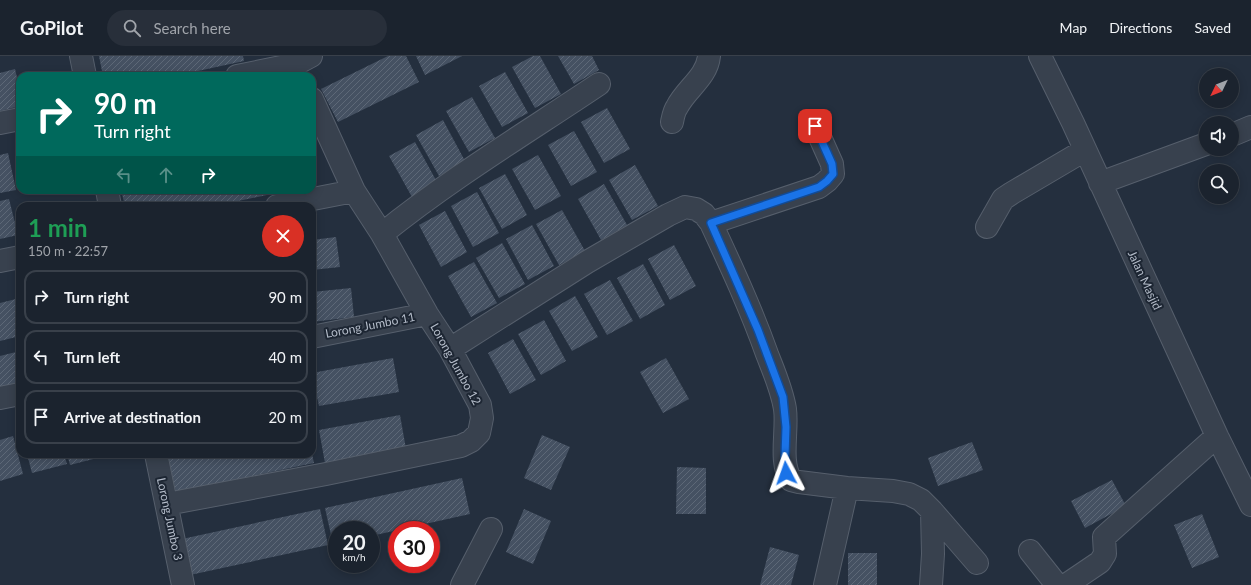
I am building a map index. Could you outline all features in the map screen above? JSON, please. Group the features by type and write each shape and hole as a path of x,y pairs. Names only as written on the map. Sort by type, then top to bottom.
{"street":[{"path":"81,56 84,72"},
{"path":"672,122 676,108 684,95 705,70 709,56"},
{"name":"Jalan Masjid","path":"1040,56 1060,95 1217,436 1251,505"},
{"path":"261,72 303,65"},
{"path":"382,234 446,186 599,84"},
{"name":"Lorong Jumbo 12","path":"167,504 326,474 461,446 479,433 482,418 480,405 450,350 427,314 382,234 354,191 316,108"},
{"path":"0,123 16,120"},
{"path":"711,223 819,187 827,181 833,174 832,164 815,126"},
{"path":"1239,132 1251,128"},
{"path":"1100,183 1199,147"},
{"path":"987,227 1003,199 1085,150"},
{"path":"298,202 354,191"},
{"path":"450,350 587,262 668,215 685,206 696,209 704,214 711,223 758,330 783,397 786,427 786,473 791,480 847,488 893,491 909,494 921,500 978,563"},
{"path":"0,261 16,258"},
{"name":"Lorong Jumbo 11","path":"316,336 427,314"},
{"path":"0,398 16,395"},
{"path":"1066,585 1100,562 1105,554 1104,537 1217,436"},
{"name":"Lorong Jumbo 3","path":"157,458 183,585"},
{"path":"825,585 847,488"},
{"path":"931,585 933,554 932,511"},
{"path":"462,585 491,529"},
{"path":"1030,551 1052,581 1057,585"}],"building":[{"path":"99,56 243,56 244,61 193,72 102,72"},
{"path":"388,56 406,56 419,82 338,122 321,89"},
{"path":"416,56 462,56 425,75"},
{"path":"533,56 540,56 561,94 535,108 512,67"},
{"path":"558,56 592,56 599,70 574,84"},
{"path":"15,69 16,107 0,111 0,73"},
{"path":"505,72 528,113 502,127 479,86"},
{"path":"472,97 495,138 469,152 446,111"},
{"path":"607,108 630,149 604,163 581,122"},
{"path":"443,120 465,161 439,176 416,135"},
{"path":"574,131 597,172 571,186 548,145"},
{"path":"415,142 437,182 412,197 389,156"},
{"path":"8,153 16,190 0,193 0,155"},
{"path":"538,155 561,196 535,210 512,169"},
{"path":"635,165 658,206 632,220 609,180"},
{"path":"505,174 527,215 502,229 479,188"},
{"path":"604,184 627,225 601,240 578,199"},
{"path":"477,192 499,233 473,247 451,206"},
{"path":"122,194 267,195 233,202 124,202"},
{"path":"9,199 16,227 16,235 0,239 0,201"},
{"path":"562,210 585,251 559,265 536,224"},
{"path":"445,211 467,252 441,267 419,225"},
{"path":"532,225 554,266 528,280 506,239"},
{"path":"336,237 340,267 316,270 316,240"},
{"path":"502,243 525,284 499,298 476,258"},
{"path":"674,245 696,286 670,300 648,259"},
{"path":"474,262 497,303 471,317 448,276"},
{"path":"643,264 665,305 640,319 617,278"},
{"path":"610,280 633,321 607,335 584,294"},
{"path":"351,288 354,317 316,322 316,292"},
{"path":"575,296 598,337 572,351 549,311"},
{"path":"16,299 16,337 0,341 0,303"},
{"path":"544,320 566,361 541,375 518,334"},
{"path":"513,339 536,380 510,394 488,353"},
{"path":"16,352 16,390 0,393 0,356"},
{"path":"393,358 399,392 319,406 316,392 316,372"},
{"path":"666,358 689,399 663,413 640,372"},
{"path":"400,415 406,449 325,463 319,430"},
{"path":"542,435 570,447 551,490 524,478"},
{"path":"13,436 16,447 16,458 19,458 23,474 0,481 0,440"},
{"path":"972,442 983,470 938,486 928,458"},
{"path":"28,458 65,458 67,464 32,473"},
{"path":"68,458 97,458 70,465"},
{"path":"168,458 313,458 314,463 176,492"},
{"path":"677,467 706,468 706,514 676,514"},
{"path":"462,478 470,514 438,521 388,521 388,532 380,534 380,521 328,522 325,508"},
{"path":"1112,480 1126,506 1085,528 1071,501"},
{"path":"320,509 328,545 190,575 182,539"},
{"path":"524,509 551,521 533,564 506,552"},
{"path":"1202,514 1219,557 1192,568 1174,525"},
{"path":"770,547 799,555 791,585 760,585"},
{"path":"848,553 877,553 877,585 848,585"}],"route":[{"path":"786,473 786,427 783,397 744,295 711,223 819,187 827,181 833,174 832,164 815,126"}]}
